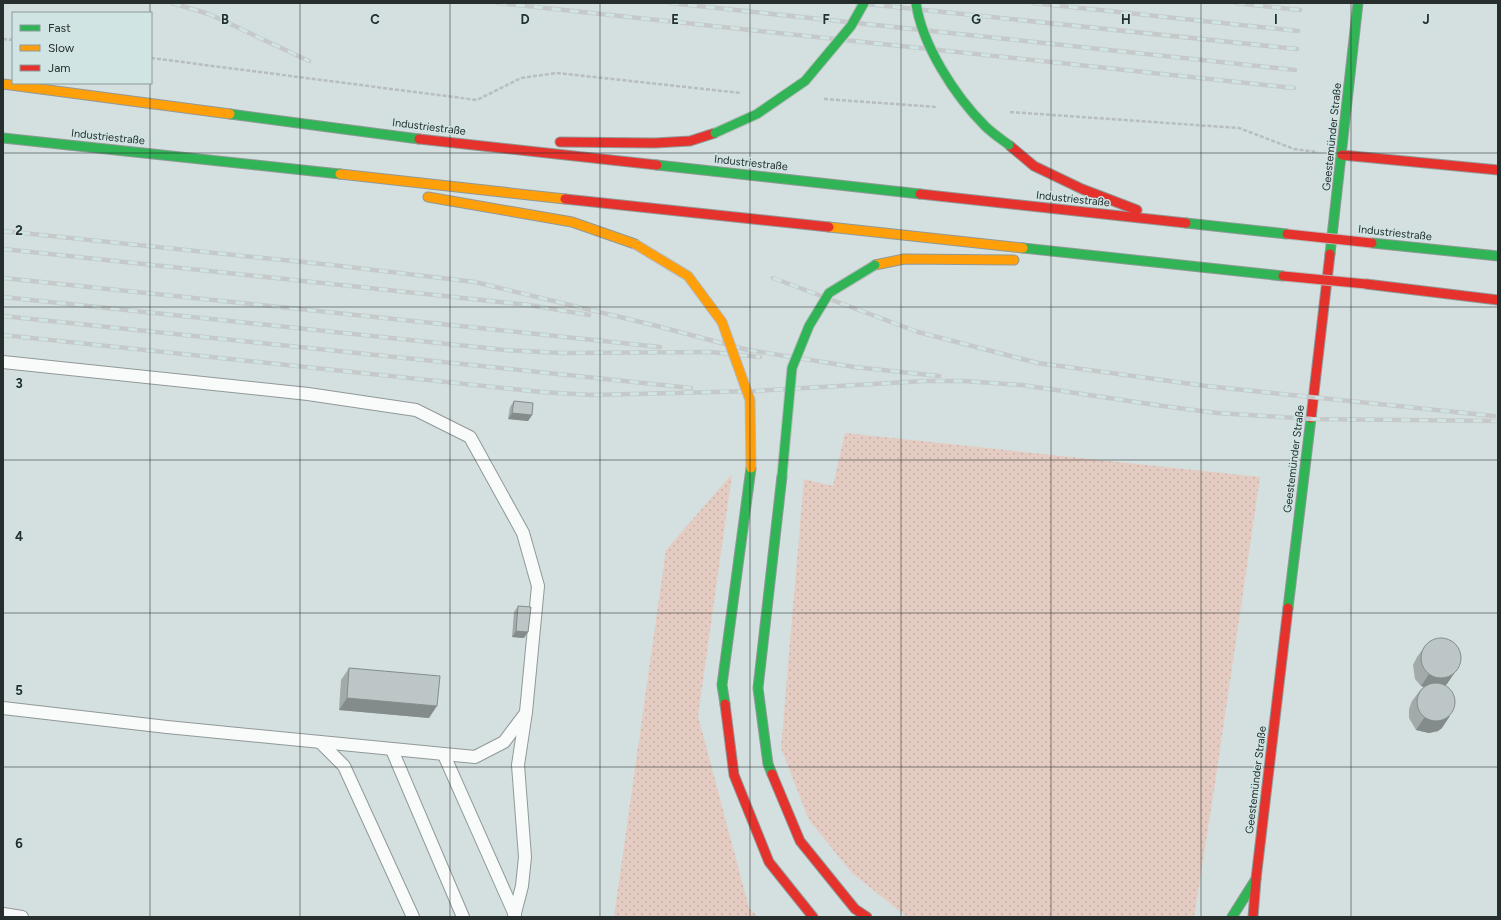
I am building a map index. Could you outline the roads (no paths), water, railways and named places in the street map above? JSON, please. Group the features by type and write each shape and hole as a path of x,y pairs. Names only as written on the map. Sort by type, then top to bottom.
{"main road":[{"path":"553,142 690,141 715,133 757,114 805,81 851,26 864,3"},
{"path":"916,3 918,17 934,57 960,96 985,126 1034,166 1075,186 1166,221"},
{"name":"Geestemünder Straße","path":"1253,917 1256,879 1342,155 1358,3"},
{"name":"Industriestraße","path":"3,84 435,141 1498,256"},
{"name":"Industriestraße","path":"3,138 1137,261 1366,284 1498,300"},
{"path":"435,141 529,142"},
{"path":"1342,155 1498,170"},
{"path":"216,161 355,185"},
{"path":"417,196 572,222 635,244 688,276 722,322 750,400 750,468 722,685 734,775 769,862 813,917"},
{"path":"867,917 855,910 800,841 768,764 758,688 782,476 792,368 809,326 829,293 875,265 904,259 1020,260"},
{"path":"1051,260 1137,261"},
{"path":"1232,917 1256,879"}],"lane":[{"path":"3,362 308,394 416,410 470,437 523,533 538,586 526,712 518,765 525,857 522,886 515,916"},
{"path":"3,708 166,727 475,758 504,742 526,712"},
{"path":"320,742 344,766 413,917"},
{"path":"392,750 463,917"},
{"path":"444,755 515,916"},
{"path":"3,914 22,917"}],"railway":[{"path":"172,3 209,14 309,61"},
{"path":"498,3 1294,88"},
{"path":"670,3 1295,70"},
{"path":"857,3 1297,49"},
{"path":"1033,3 1298,31"},
{"path":"1236,3 1300,10"},
{"path":"3,231 332,265 475,282 653,325 748,350 854,367 939,376"},
{"path":"3,249 529,305 589,315"},
{"path":"3,278 660,347"},
{"path":"773,278 918,332 1038,363 1206,386 1494,416"},
{"path":"3,297 505,350 562,353 710,352 760,357"},
{"path":"3,316 691,388"},
{"path":"3,335 541,392 592,395 755,391 924,381 963,381 1022,385 1217,413 1312,419 1498,421"}]}
